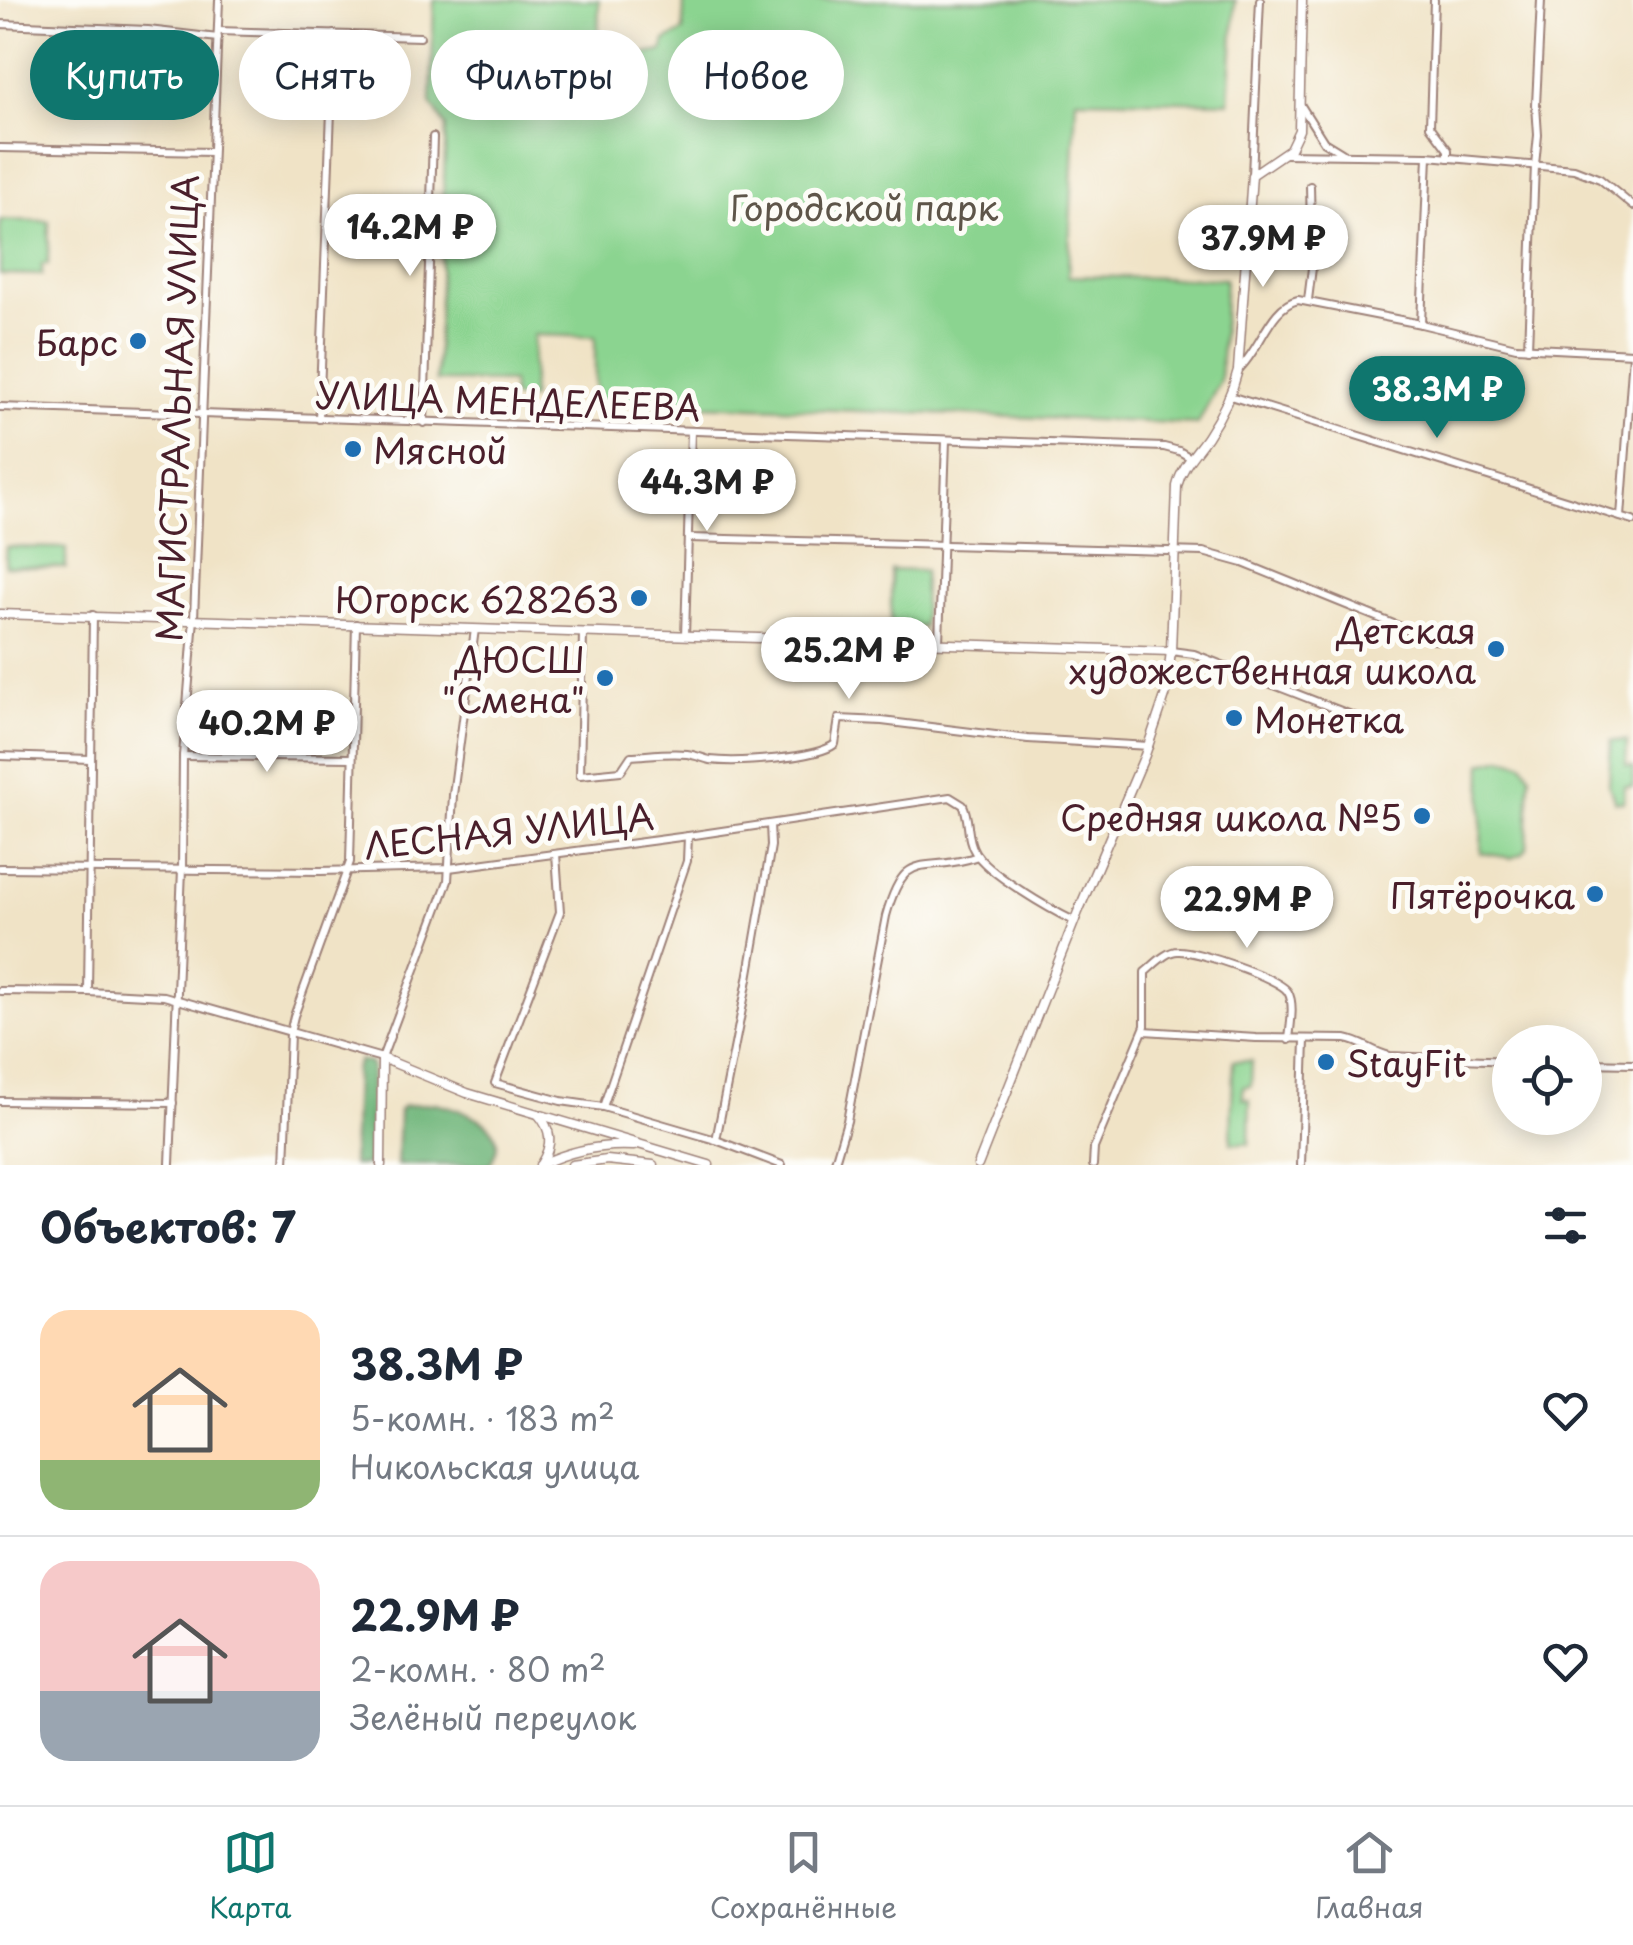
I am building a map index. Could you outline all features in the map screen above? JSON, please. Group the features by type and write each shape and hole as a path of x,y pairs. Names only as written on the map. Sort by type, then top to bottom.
{"street":[{"name":"МАГИСТРАЛЬНАЯ УЛИЦА","path":"218,30 219,0"},
{"path":"978,1165 1074,920 1149,746 1168,686 1178,486 1182,471 1230,396 1238,370 1260,0"},
{"path":"1252,174 1283,154 1298,135 1302,0"},
{"path":"1434,0 1430,126 1448,150 1448,158"},
{"path":"1528,348 1542,0"},
{"path":"0,24 148,30"},
{"path":"411,37 420,37"},
{"path":"1300,104 1324,142 1348,156"},
{"name":"МАГИСТРАЛЬНАЯ УЛИЦА","path":"170,1164 183,756 194,618 214,120"},
{"path":"319,419 331,120"},
{"path":"424,423 432,137"},
{"path":"0,148 212,152"},
{"path":"1283,154 1428,156 1582,170 1631,200"},
{"path":"1421,324 1428,156"},
{"path":"1308,300 1312,268 1310,186"},
{"path":"1238,370 1256,350 1282,306 1308,300 1528,348 1633,352 1621,517"},
{"path":"1230,396 1633,521"},
{"name":"УЛИЦА МЕНДЕЛЕЕВА","path":"0,407 1164,447 1191,458"},
{"path":"685,636 691,431"},
{"path":"939,642 946,440"},
{"path":"689,538 1203,552 1228,558 1433,640 1464,642"},
{"path":"0,614 1171,651 1194,654 1395,732"},
{"path":"88,992 92,615"},
{"path":"285,1165 290,1033 351,850 356,624"},
{"path":"380,1165 382,1058 444,895 475,629"},
{"path":"583,633 580,775 620,771 631,756 685,754 712,760 744,760 824,750 834,744 839,720 882,721 1028,740 1149,746"},
{"path":"0,756 90,759"},
{"path":"183,756 352,758"},
{"name":"ЛЕСНАЯ УЛИЦА","path":"0,868 449,868 942,797 959,800 978,856"},
{"path":"716,1140 771,846 770,824"},
{"path":"603,1107 688,860 688,836"},
{"path":"556,854 560,912 495,1083 561,1101 603,1107 716,1140 782,1165"},
{"path":"834,1165 848,1121 886,916 897,884 908,870 978,856 1006,879 1074,920"},
{"path":"1093,1165 1094,1148 1144,1032 1145,972 1168,954 1176,950 1220,960 1277,982 1291,1000 1289,1040"},
{"path":"0,991 177,998 382,1058 467,1093 708,1165"},
{"path":"1144,1032 1353,1040 1390,1056 1492,1060"},
{"path":"1302,1165 1305,1040"},
{"path":"1602,1063 1633,1064"},
{"path":"0,1101 172,1103"},
{"path":"538,1114 547,1125 550,1138 540,1165"},
{"path":"540,1165 570,1152 598,1146 654,1148"},
{"path":"572,1165 608,1160 652,1165"}],"green space":[{"name":"Городской парк","path":"434,0 599,0 598,30 433,30"},
{"name":"Городской парк","path":"684,0 1235,0 1229,102 1076,99 1068,276 1225,279 1220,381 1198,424 595,401 595,337 534,335 531,399 512,398 512,382 436,381 446,127 442,120 648,120 648,53 662,51 668,40 668,120 844,120 844,30 683,30"},
{"path":"0,220 49,221 48,264 42,264 42,275 0,274"},
{"path":"6,547 66,548 66,568 5,566"},
{"path":"891,570 924,571 923,627 891,627"},
{"path":"1611,741 1627,741 1626,767 1633,767 1633,787 1625,787 1624,802 1615,802 1609,786"},
{"path":"1503,758 1523,763 1530,775 1527,848 1511,858 1481,853 1483,763"},
{"path":"359,1060 370,1063 372,1068 368,1165 352,1165 355,1070"},
{"path":"1233,1061 1252,1061 1251,1086 1243,1087 1243,1099 1250,1100 1249,1144 1231,1143"},
{"path":"436,1103 472,1115 492,1130 496,1151 489,1165 397,1165 399,1110 403,1106"}],"place":[{"name":"Барс","path":"138,341"},
{"name":"Мясной","path":"353,449"},
{"name":"Югорск 628263","path":"639,598"},
{"name":"Детская художественная школа","path":"1496,649"},
{"name":"ДЮСШ \"Смена\"","path":"605,678"},
{"name":"Монетка","path":"1234,718"},
{"name":"Средняя школа №5","path":"1422,816"},
{"name":"Пятёрочка","path":"1595,894"},
{"name":"StayFit","path":"1326,1062"}]}
